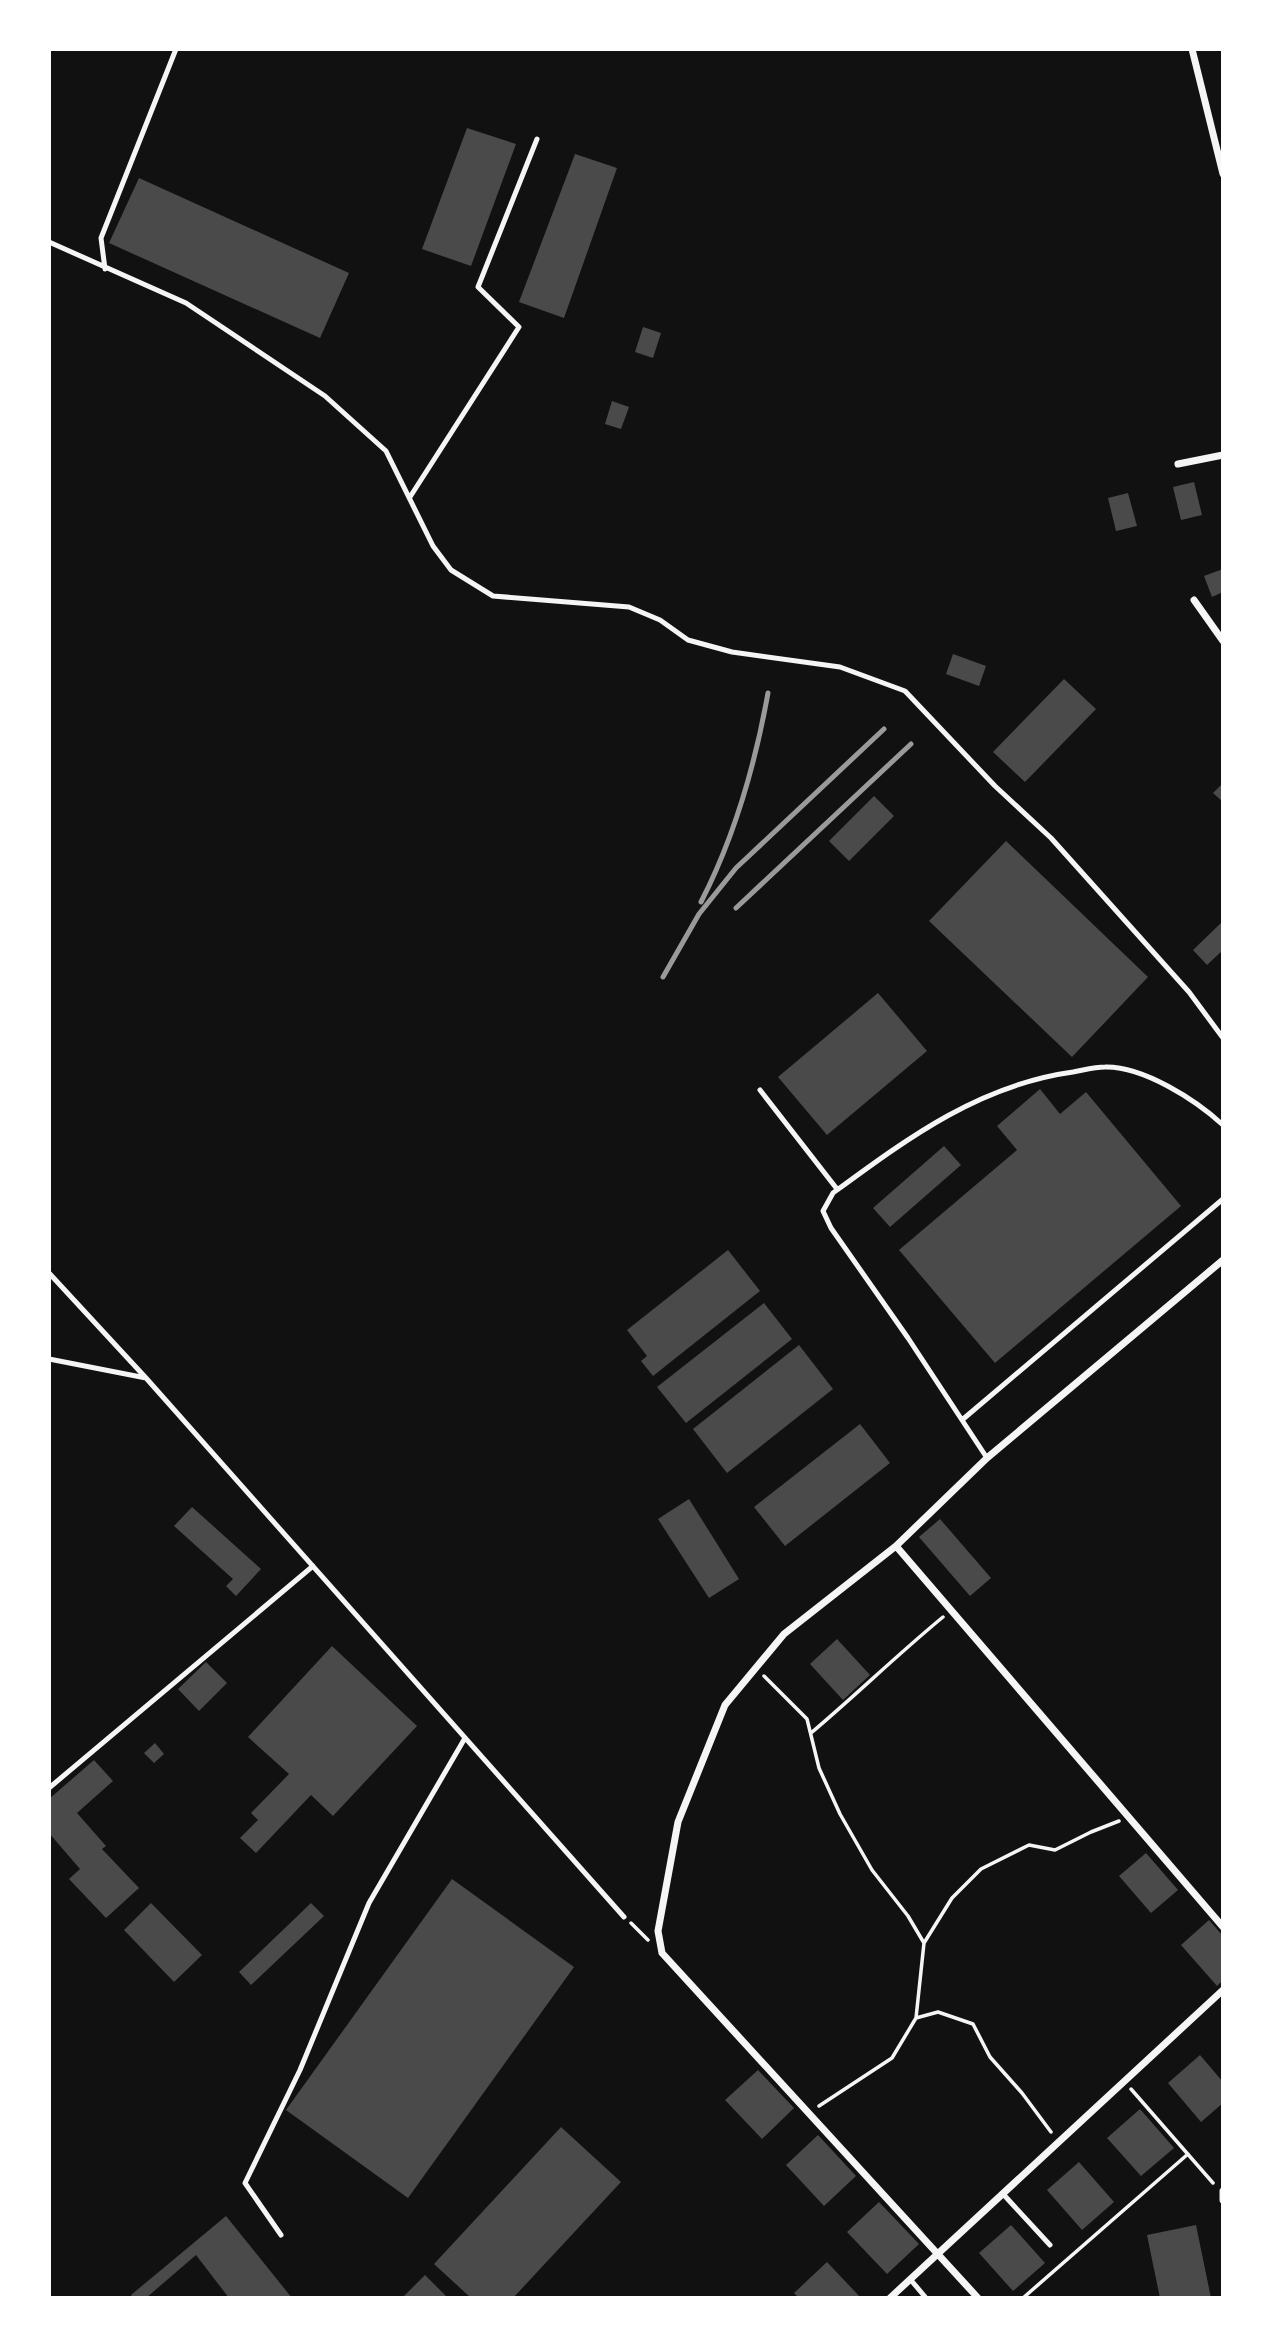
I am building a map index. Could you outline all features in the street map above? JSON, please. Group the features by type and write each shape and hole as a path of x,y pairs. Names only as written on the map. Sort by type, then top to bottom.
{"street":[{"path":"1192,49 1223,174"},
{"path":"1178,464 1223,455"},
{"path":"1194,600 1223,642"},
{"path":"978,2298 662,1953 658,1931 678,1822 725,1706 783,1634 896,1546 987,1458 1223,1260"},
{"path":"896,1546 1223,1927"},
{"path":"890,2298 1223,1990"}],"lane":[{"path":"105,269 101,238 176,49"},
{"path":"410,497 519,327 478,288 537,139"},
{"path":"49,242 186,303 325,396 386,451 433,546 451,570 493,596 629,607 660,620 688,640 732,652 840,667 905,691 995,786 1051,838 1189,992 1223,1038"},
{"path":"987,1458 825,1218 823,1211 827,1200 837,1189 927,1127 967,1104 1014,1085 1058,1074 1107,1067 1144,1075 1195,1100 1223,1125"},
{"path":"760,1090 837,1189"},
{"path":"962,1420 1223,1199"},
{"path":"49,1273 146,1378 624,1917"},
{"path":"49,1359 146,1378"},
{"path":"49,1788 313,1566"},
{"path":"281,2235 245,2183 300,2070 369,1903 465,1738"},
{"path":"1003,2194 1050,2245"},
{"path":"910,2279 926,2298"}],"path":[{"path":"811,1733 904,1649 951,1611"},
{"path":"756,1668 807,1719 819,1768 840,1814 872,1870 908,1916 924,1943"},
{"path":"808,2113 892,2058 916,2018 924,1943 952,1898 981,1869 1029,1845 1055,1850 1129,1817"},
{"path":"624,1917 662,1953"},
{"path":"916,2018 938,2012 973,2024 990,2057 1022,2092 1058,2143"},
{"path":"1125,2081 1222,2195"},
{"path":"1023,2298 1188,2154"}],"building":[{"path":"467,128 516,144 471,266 422,249"},
{"path":"575,154 617,168 564,318 519,302"},
{"path":"139,178 349,273 320,338 109,243"},
{"path":"643,327 661,333 653,358 635,352"},
{"path":"612,401 629,407 621,429 605,424"},
{"path":"1194,482 1202,515 1181,520 1173,487"},
{"path":"1128,493 1137,526 1116,531 1108,498"},
{"path":"1223,569 1223,592 1212,597 1204,576"},
{"path":"953,654 986,666 979,686 946,674"},
{"path":"1064,679 1096,709 1025,782 993,752"},
{"path":"1223,783 1223,802 1213,793"},
{"path":"874,796 894,816 849,861 829,841"},
{"path":"1006,841 1148,977 1072,1057 929,921"},
{"path":"1223,921 1223,950 1207,965 1193,950"},
{"path":"878,993 927,1051 827,1135 778,1077"},
{"path":"1040,1089 1060,1114 1086,1092 1181,1206 995,1363 899,1250 1017,1150 997,1126"},
{"path":"944,1146 961,1165 890,1227 873,1208"},
{"path":"728,1250 760,1291 653,1376 641,1361 647,1356 627,1330"},
{"path":"764,1303 792,1339 686,1423 657,1387"},
{"path":"799,1345 833,1389 727,1473 693,1429"},
{"path":"860,1424 890,1463 785,1546 754,1507"},
{"path":"689,1499 739,1579 709,1598 658,1519"},
{"path":"192,1507 261,1569 236,1596 226,1586 233,1579 174,1526"},
{"path":"940,1519 991,1578 970,1596 919,1537"},
{"path":"837,1639 870,1675 843,1700 810,1664"},
{"path":"332,1646 417,1726 333,1816 311,1795 256,1853 240,1838 258,1820 251,1813 289,1774 248,1737"},
{"path":"206,1662 227,1683 199,1711 178,1689"},
{"path":"155,1743 164,1754 154,1763 144,1753"},
{"path":"94,1760 113,1781 77,1813 106,1846 102,1849 139,1888 106,1918 69,1879 80,1869 49,1833 49,1799"},
{"path":"1146,1853 1178,1890 1151,1913 1119,1876"},
{"path":"452,1879 574,1967 408,2198 286,2110"},
{"path":"151,1903 202,1955 174,1982 124,1930"},
{"path":"311,1903 324,1916 251,1985 239,1972"},
{"path":"1209,1920 1223,1936 1223,1980 1217,1986 1181,1945"},
{"path":"1200,2055 1223,2082 1223,2103 1201,2122 1168,2083"},
{"path":"758,2070 794,2108 762,2139 725,2100"},
{"path":"1140,2109 1174,2148 1141,2176 1107,2138"},
{"path":"561,2127 621,2182 513,2298 471,2298 434,2264"},
{"path":"818,2135 856,2176 824,2206 786,2165"},
{"path":"1079,2162 1114,2202 1082,2230 1047,2190"},
{"path":"879,2202 919,2244 887,2274 847,2232"},
{"path":"226,2216 292,2298 229,2298 196,2255 146,2298 133,2298 131,2295"},
{"path":"1011,2225 1045,2263 1013,2291 979,2253"},
{"path":"1196,2225 1211,2298 1160,2298 1147,2235"},
{"path":"827,2262 861,2298 799,2298 794,2293"},
{"path":"425,2275 448,2298 402,2298"}],"railway":[{"path":"701,902 734,826 757,747 768,693"},
{"path":"663,977 699,914 736,868 884,729"},
{"path":"736,908 911,744"}]}
